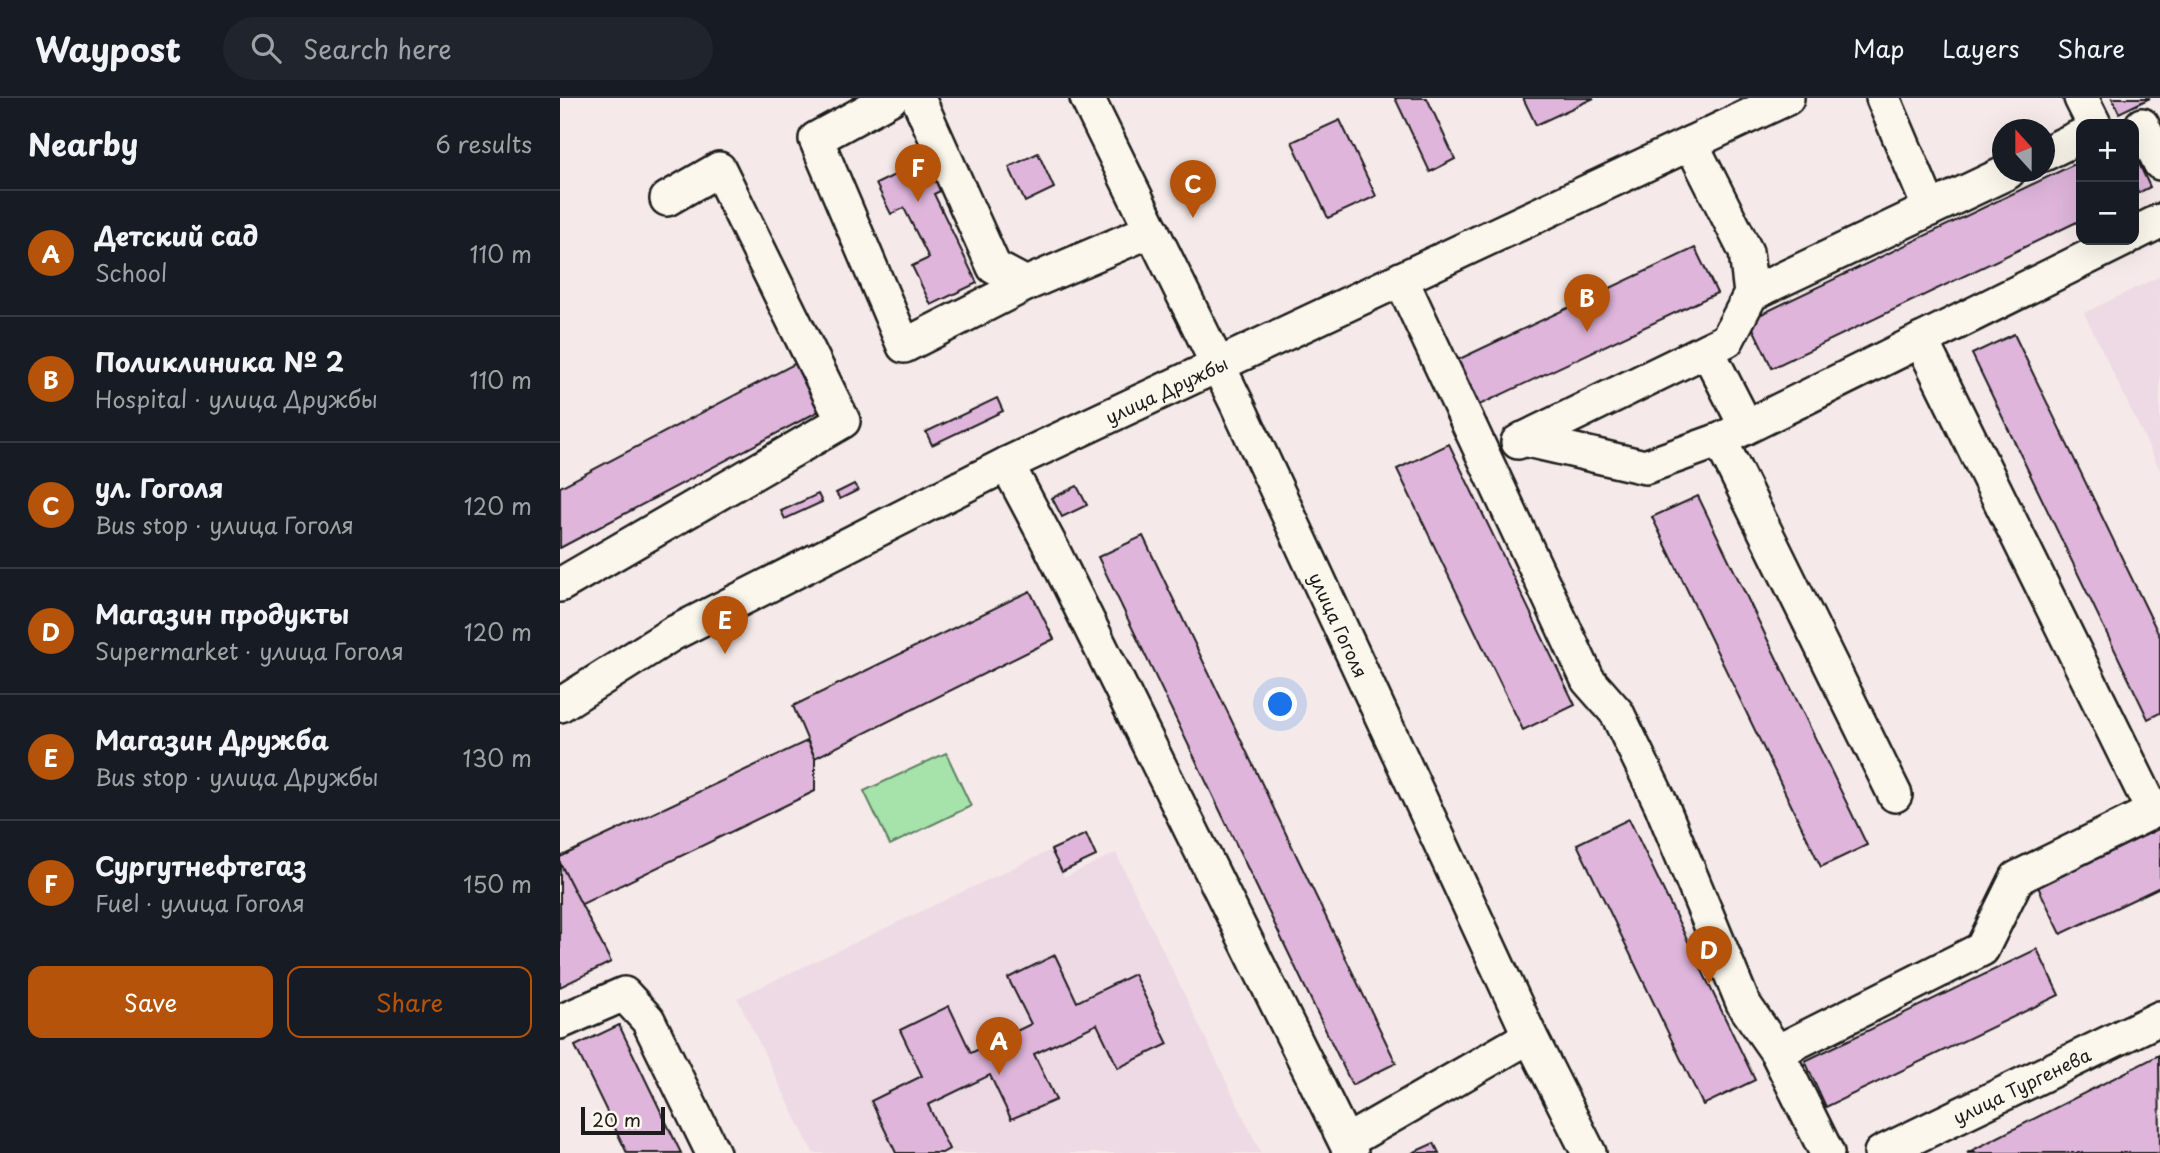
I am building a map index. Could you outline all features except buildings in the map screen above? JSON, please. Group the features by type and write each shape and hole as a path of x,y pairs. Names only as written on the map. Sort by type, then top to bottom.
{"street":[{"path":"891,98 816,139 904,346 1026,284 1152,230"},
{"path":"918,98 994,267 1026,284"},
{"name":"улица Гоголя","path":"1087,98 1218,367 1530,1036 1589,1153"},
{"name":"улица Дружбы","path":"560,705 672,634 1007,464 1787,98"},
{"path":"1883,98 1930,209"},
{"path":"2081,98 2092,119"},
{"path":"2145,123 2160,163"},
{"path":"2055,149 2076,138"},
{"path":"1484,458 1727,340 1751,294 1746,253 1691,143"},
{"path":"560,585 843,421 719,169 667,199"},
{"path":"1751,294 1992,180"},
{"path":"2139,232 2160,221"},
{"path":"1523,439 1645,467 1733,433 2113,245"},
{"path":"1401,279 1588,680 1617,713 1661,804 1743,1003 1777,1052 1827,1153"},
{"path":"1777,1052 1982,948 2017,878 2157,809 1921,340"},
{"path":"1707,350 1733,433 1895,795"},
{"path":"1007,464 1051,547 1348,1147 1530,1036"},
{"path":"560,1022 624,994 648,1020 713,1153"},
{"name":"улица Тургенева","path":"1881,1153 2160,1018"}],"shaded area":[{"path":"2160,276 2160,470 2084,313"},
{"path":"1051,850 1065,877 1116,853 1261,1153 813,1153 737,998"}],"green space":[{"path":"946,753 971,806 890,845 864,791"}],"place":[{"name":"Сургутнефтегаз","path":"918,202"},
{"name":"ул. Гоголя","path":"1193,218"},
{"name":"Поликлиника № 2","path":"1587,332"},
{"name":"Магазин Дружба","path":"725,654"},
{"name":"Магазин продукты","path":"1709,984"},
{"name":"Детский сад","path":"999,1075"}]}
